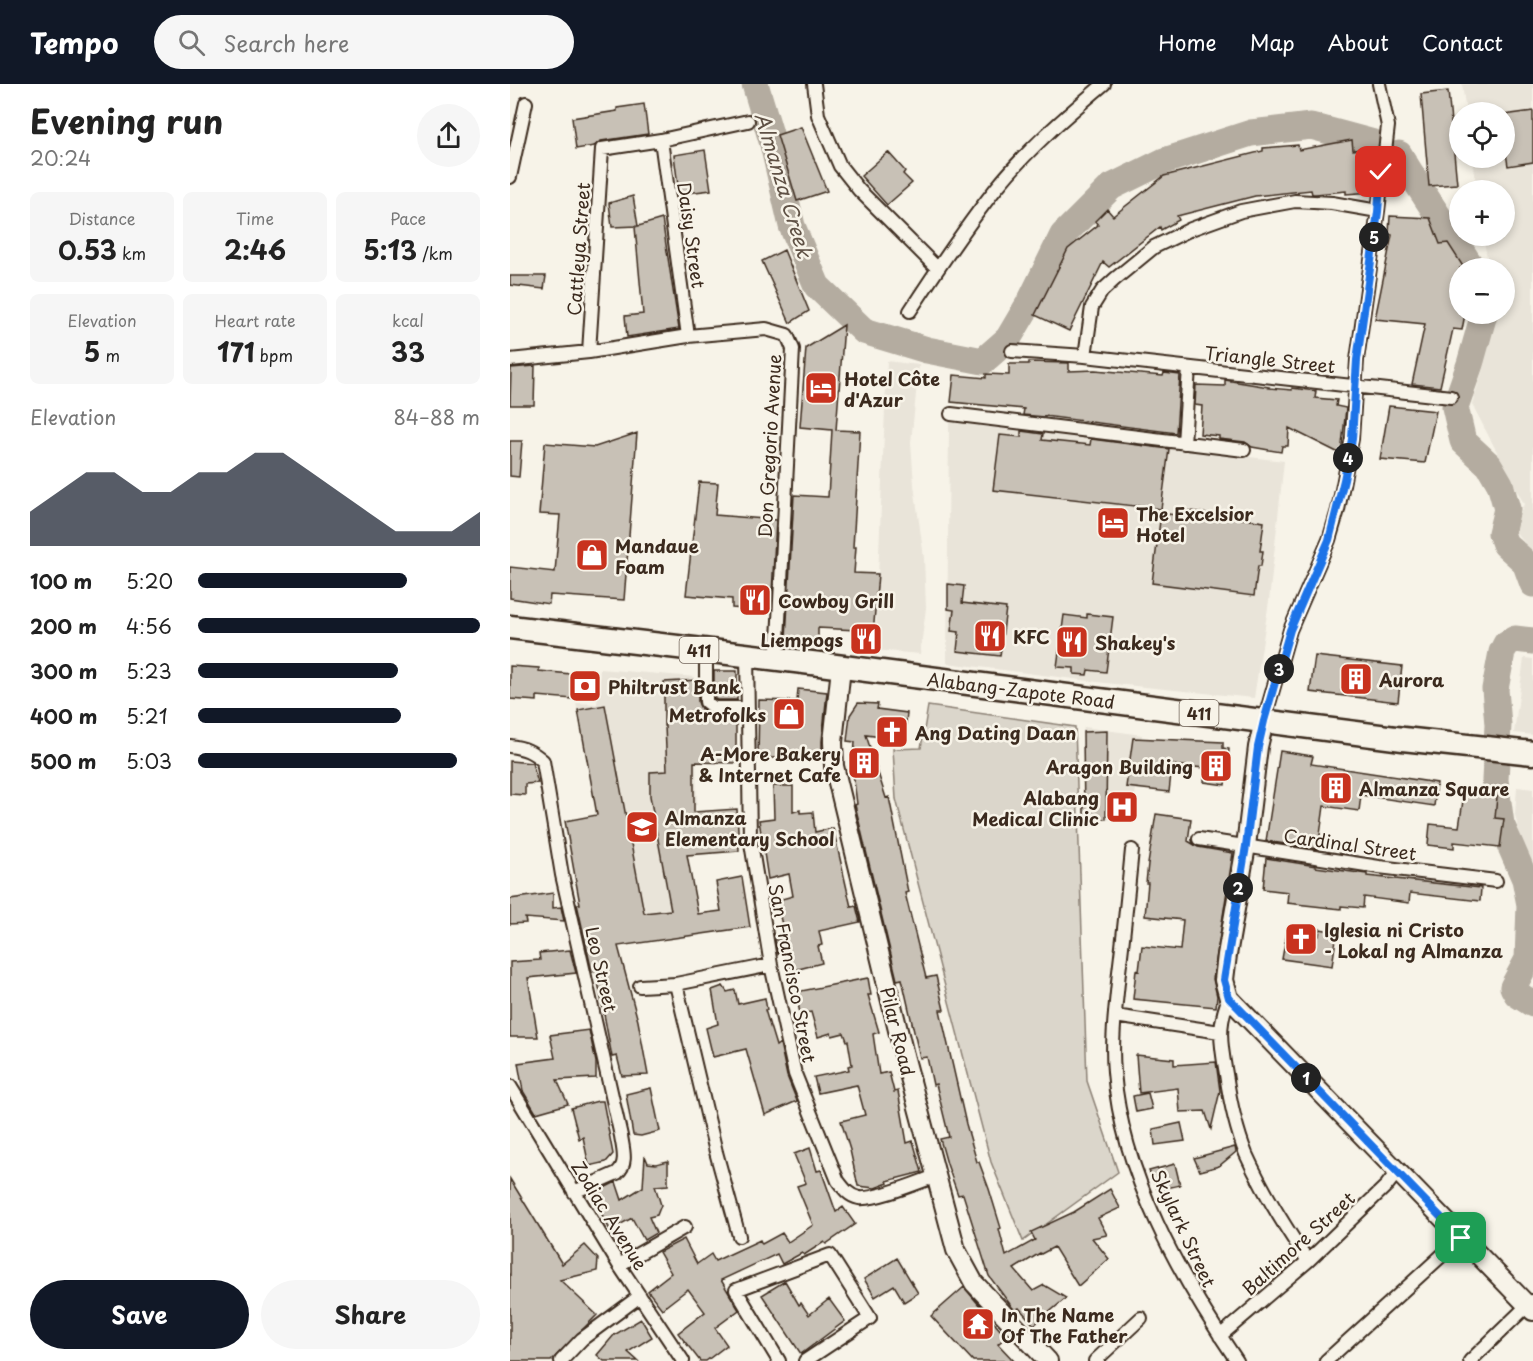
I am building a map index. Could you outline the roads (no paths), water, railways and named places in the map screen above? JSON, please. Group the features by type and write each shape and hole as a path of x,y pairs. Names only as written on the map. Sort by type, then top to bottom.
{"highway":[{"name":"Alabang-Zapote Road","path":"510,627 1526,752"}],"street":[{"path":"814,84 818,115 840,166 860,190 938,269"},
{"path":"910,311 962,233 999,185 1048,132 1104,84"},
{"path":"1379,84 1388,126 1357,360 1352,439 1338,510 1329,540 1290,630 1264,721 1258,747 1246,846 1224,980 1229,998 1461,1238 1531,1306 1470,1361"},
{"path":"510,177 526,103"},
{"path":"661,140 748,121"},
{"name":"Cattleya Street","path":"589,352 602,149 661,140"},
{"name":"Daisy Street","path":"661,140 688,336"},
{"path":"1086,356 1092,307 1102,291 1114,279 1154,247 1191,229 1241,212 1295,201 1332,203 1378,212"},
{"name":"Don Gregorio Avenue","path":"510,360 589,352 688,336 766,329 787,335 793,349 777,659"},
{"name":"Triangle Street","path":"1012,351 1086,356 1451,397"},
{"path":"1184,443 1189,369"},
{"path":"951,414 1244,450"},
{"path":"706,651 706,702 714,708 748,708"},
{"name":"San Francisco Street","path":"747,655 750,837 771,965 795,1074 838,1181 847,1193 859,1198 871,1197 936,1176"},
{"name":"Pilar Road","path":"841,668 834,766 904,1055 956,1250 974,1283 1048,1361"},
{"name":"Leo Street","path":"510,746 533,752 543,761 562,875 625,1160 622,1169 617,1173 574,1192"},
{"name":"Cardinal Street","path":"1199,839 1379,867 1496,881"},
{"name":"Skylark Street","path":"1132,850 1114,1016 1114,1070 1118,1106 1127,1146 1154,1215 1199,1303 1237,1361"},
{"path":"640,986 676,984 771,965"},
{"path":"676,984 716,1152 739,1236"},
{"path":"1229,998 1222,1015 1220,1032 1231,1104 1246,1153 1276,1212 1308,1261"},
{"path":"1114,1016 1220,1032"},
{"name":"Zodiac Avenue","path":"510,1086 619,1265 681,1360"},
{"name":"Baltimore Street","path":"1220,1336 1308,1261 1387,1185 1397,1172"},
{"path":"619,1265 685,1227"},
{"path":"1326,1361 1461,1238"},
{"path":"779,1361 736,1290 830,1255 870,1318 805,1361"},
{"path":"561,1361 582,1339 640,1296"},
{"path":"1095,1361 1141,1318"}],"waterway":[{"name":"Almanza Creek","path":"755,84 773,144 792,226 817,286 864,331 927,350 983,361 1008,339 1031,300 1063,235 1111,187 1164,161 1251,133 1311,126 1374,143"},
{"name":"Almanza Creek","path":"1399,154 1466,258"},
{"name":"Almanza Creek","path":"1481,324 1455,407 1463,441 1489,465 1500,484 1507,509 1501,533 1505,544 1525,562 1533,584"},
{"name":"Almanza Creek","path":"1533,641 1515,639 1506,644 1502,652 1495,689 1498,725 1495,780 1501,824 1525,879 1530,905 1528,959 1513,987 1517,994 1533,1004"}],"place":[{"name":"Hotel Côte d'Azur","path":"821,388"},
{"name":"The Excelsior Hotel","path":"1113,523"},
{"name":"Mandaue Foam","path":"592,555"},
{"name":"Cowboy Grill","path":"755,600"},
{"name":"KFC","path":"990,636"},
{"name":"Liempogs","path":"866,639"},
{"name":"Shakey's","path":"1072,642"},
{"name":"Aurora","path":"1356,679"},
{"name":"Philtrust Bank","path":"585,686"},
{"name":"Metrofolks","path":"789,714"},
{"name":"Ang Dating Daan","path":"892,732"},
{"name":"A-More Bakery & Internet Cafe","path":"864,763"},
{"name":"Aragon Building","path":"1216,766"},
{"name":"Almanza Square","path":"1336,788"},
{"name":"Alabang Medical Clinic","path":"1122,807"},
{"name":"Almanza Elementary School","path":"642,827"},
{"name":"Iglesia ni Cristo - Lokal ng Almanza","path":"1301,939"},
{"name":"In The Name Of The Father","path":"978,1324"}]}
